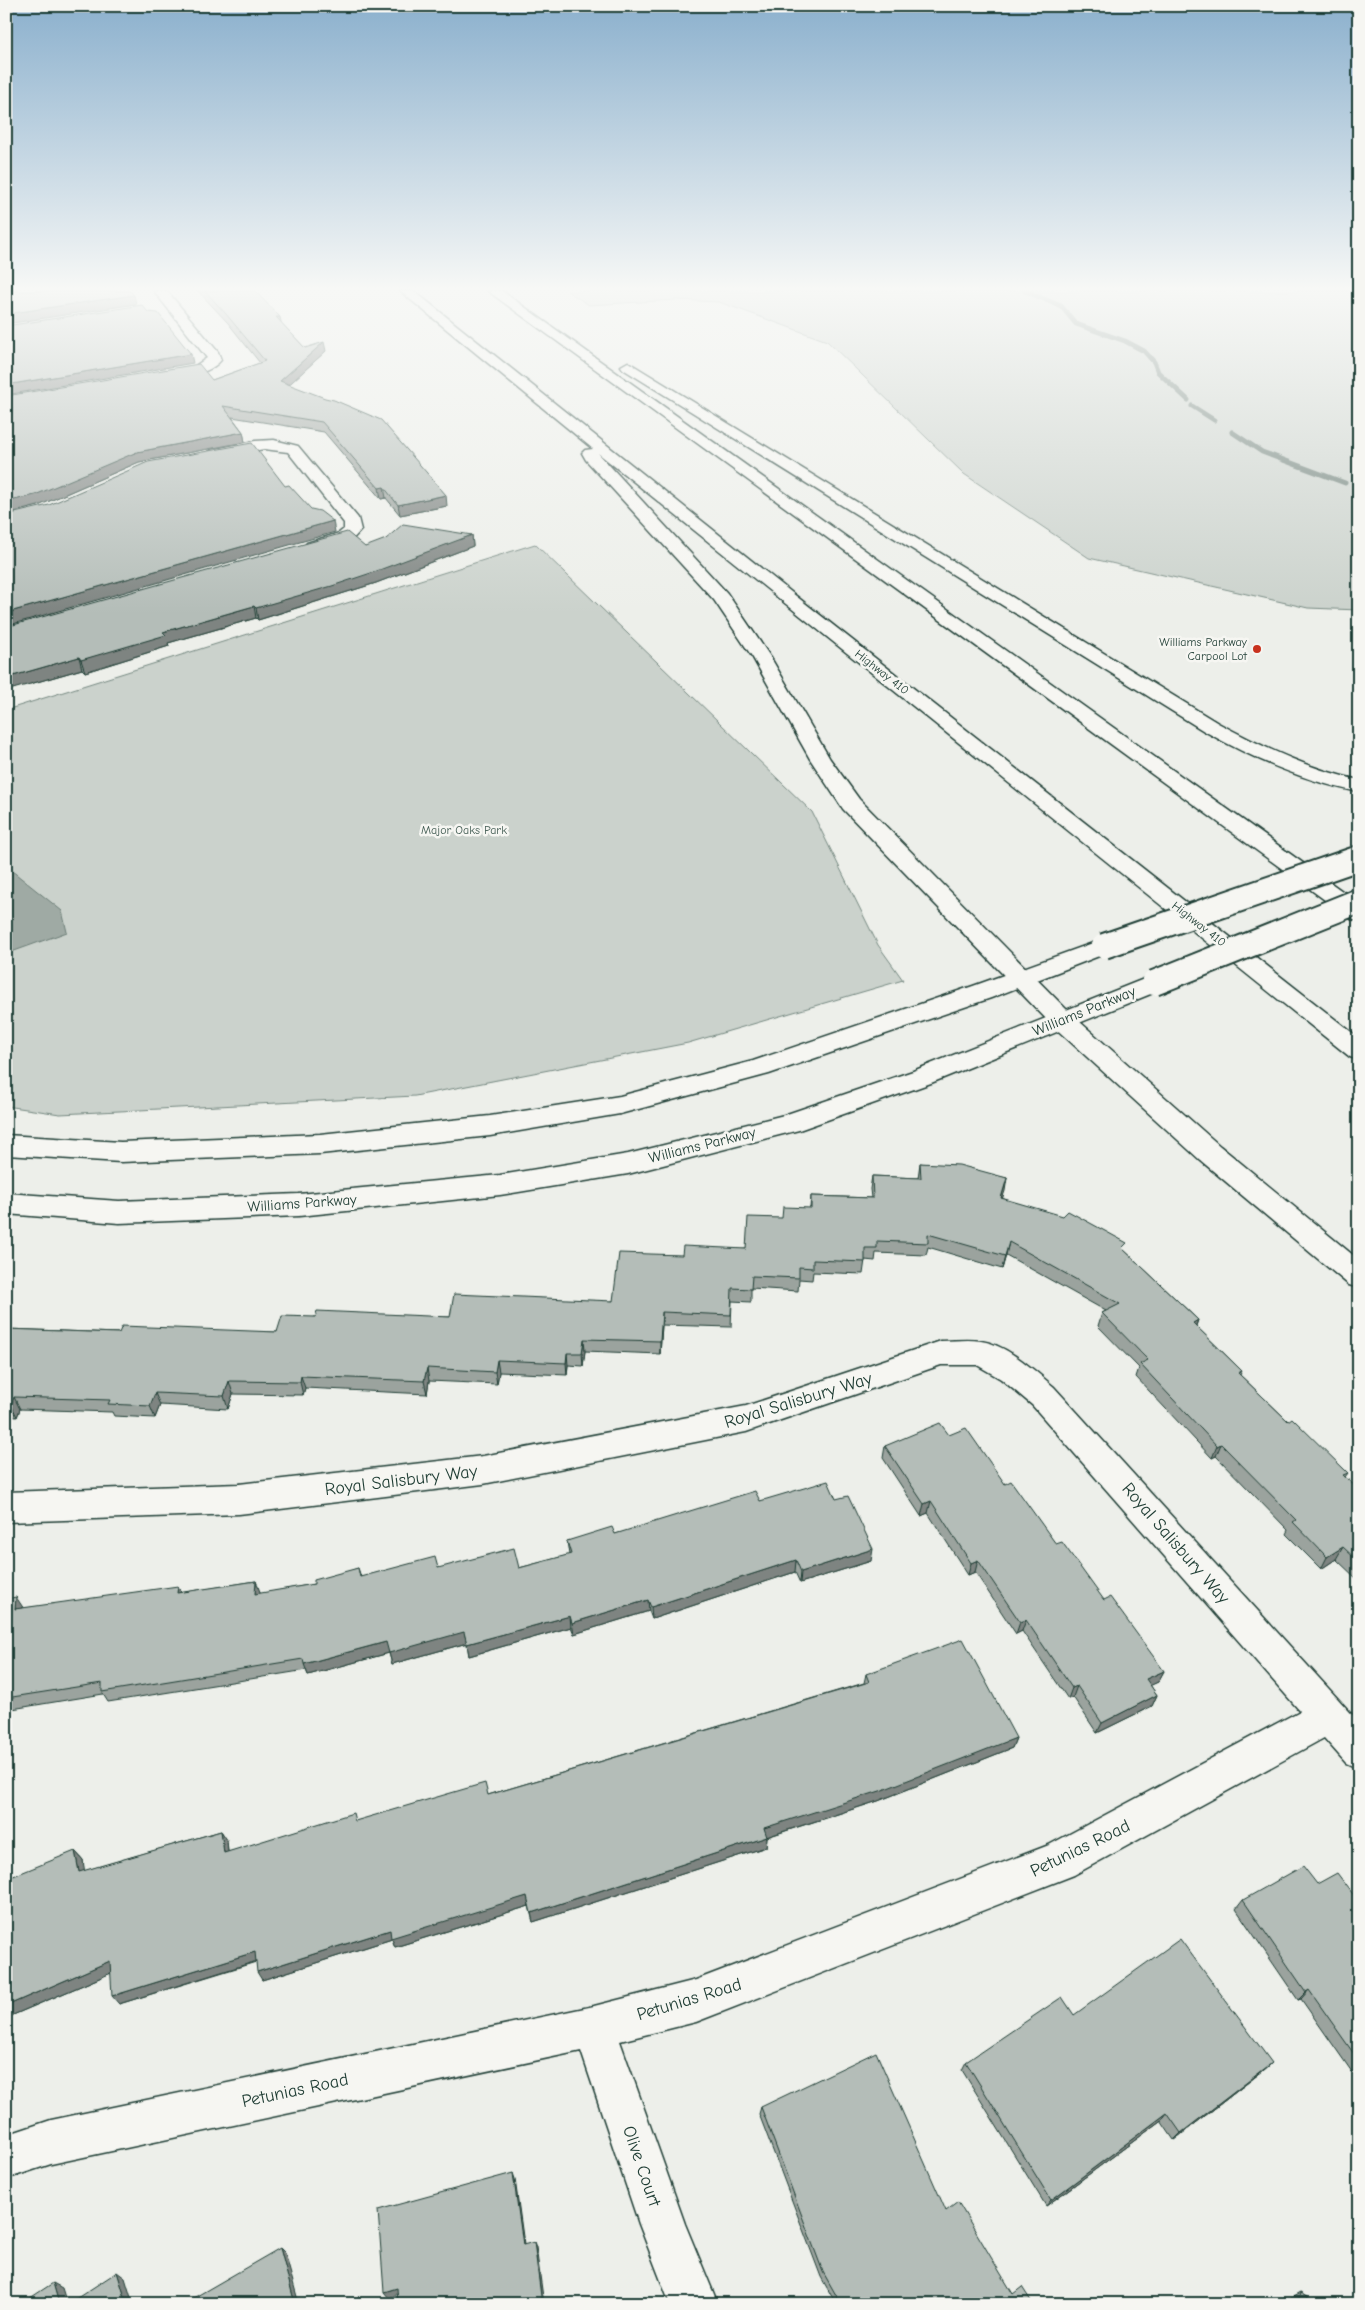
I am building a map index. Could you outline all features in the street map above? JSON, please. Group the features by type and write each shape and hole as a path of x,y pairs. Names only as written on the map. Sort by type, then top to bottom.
{"main road":[{"name":"Highway 410","path":"542,399 798,606 1359,1051"},
{"path":"644,399 1359,914"},
{"path":"678,399 1211,727 1300,772 1337,783 1359,786"},
{"path":"582,431 591,457 721,597 762,658 820,759 851,804 1062,1020 1210,1153 1359,1276"},
{"path":"200,456 260,445 278,444 293,449 352,522 353,530 345,536 297,552"},
{"path":"1249,834 1301,856 1359,892"},
{"path":"6,1145 121,1152 320,1144 499,1125 620,1105 760,1068 1359,858"},
{"name":"Williams Parkway","path":"6,1203 119,1212 299,1205 500,1185 628,1164 789,1123 922,1077 1359,901"},
{"name":"Royal Salisbury Way","path":"6,1507 239,1499 483,1470 746,1419 941,1353 981,1353 1012,1370 1043,1396 1359,1750"},
{"name":"Petunias Road","path":"6,2157 52,2142 594,2027 696,2001 1060,1861 1328,1716"},
{"name":"Olive Court","path":"594,2027 662,2224 694,2304"}],"green space":[{"path":"887,399 1359,399 1359,610 1308,608 1089,558 964,474"},
{"name":"Major Oaks Park","path":"535,544 812,812 878,945 903,980 688,1043 415,1096 60,1114 6,1106 6,710"}],"shaded area":[{"path":"6,866 62,911 67,932 6,954"}],"building":[{"path":"6,399 329,399 381,420 446,495 398,505 384,487 379,488 322,422 223,406 243,432 137,452 35,495 6,502"},
{"path":"252,443 285,486 289,485 311,509 320,511 333,521 6,613 6,515 49,505 148,462"},
{"path":"403,524 472,535 332,586 163,632 166,635 81,660 79,657 6,678 6,627 347,532 365,547 386,539"},
{"path":"920,1163 959,1165 1007,1178 1001,1198 1063,1216 1068,1211 1127,1243 1122,1248 1198,1320 1193,1323 1242,1371 1238,1373 1288,1421 1292,1418 1348,1473 1343,1475 1359,1490 1359,1562 1343,1547 1327,1557 1293,1522 1296,1520 1221,1444 1217,1446 1140,1364 1148,1360 1102,1313 1120,1304 1009,1242 1005,1256 928,1234 928,1243 877,1241 877,1248 865,1248 865,1262 813,1260 813,1268 799,1267 799,1278 752,1276 751,1289 732,1288 731,1315 662,1312 660,1341 584,1339 582,1353 567,1353 566,1363 497,1360 495,1372 427,1368 424,1381 301,1376 300,1382 229,1381 224,1396 155,1393 150,1406 108,1404 110,1400 14,1397 11,1404 6,1404 6,1329 119,1333 122,1326 277,1332 282,1316 315,1317 317,1311 450,1317 454,1294 613,1301 619,1253 682,1255 683,1246 746,1249 748,1217 782,1218 783,1207 811,1208 811,1196 873,1198 872,1176 921,1178"},
{"path":"940,1423 949,1435 966,1428 1005,1484 1011,1481 1056,1544 1062,1542 1104,1600 1110,1597 1164,1671 1146,1679 1157,1695 1102,1723 1077,1686 1072,1688 1026,1620 1020,1622 978,1560 971,1563 931,1501 924,1504 885,1446"},
{"path":"828,1481 836,1499 848,1496 873,1549 801,1572 796,1560 651,1607 648,1600 572,1623 570,1616 467,1644 464,1632 389,1653 386,1642 304,1664 303,1659 102,1692 102,1683 6,1698 6,1599 16,1597 15,1609 178,1586 177,1593 256,1581 255,1594 314,1584 314,1580 358,1568 360,1577 435,1557 438,1568 514,1548 519,1568 571,1554 567,1541 612,1527 615,1534 755,1491 760,1501"},
{"path":"963,1639 1016,1738 880,1791 764,1828 767,1837 531,1913 527,1896 391,1938 390,1930 257,1972 255,1952 112,1996 110,1961 6,2006 6,1879 75,1851 79,1872 221,1831 224,1853 353,1813 355,1821 485,1783 488,1795 869,1682 866,1674"},
{"path":"1303,1866 1317,1884 1337,1873 1359,1902 1359,2061 1309,1990 1306,1992 1243,1900"},
{"path":"1180,1939 1272,2063 1181,2133 1167,2113 1051,2200 966,2062 1062,1997 1074,2015"},
{"path":"876,2052 946,2211 958,2202 1013,2294 1022,2287 1033,2304 841,2304 823,2272 761,2107"},
{"path":"513,2173 523,2245 534,2242 542,2304 398,2304 397,2288 384,2292 378,2210"},
{"path":"280,2248 295,2304 183,2304"},
{"path":"117,2272 127,2304 68,2304"},
{"path":"53,2283 59,2304 21,2304"},
{"path":"1300,2293 1318,2304 1298,2304"}],"waterway":[{"path":"1192,406 1214,420"},
{"path":"1232,432 1262,452 1345,483"}],"place":[{"name":"Williams Parkway Carpool Lot","path":"1257,649"}]}
